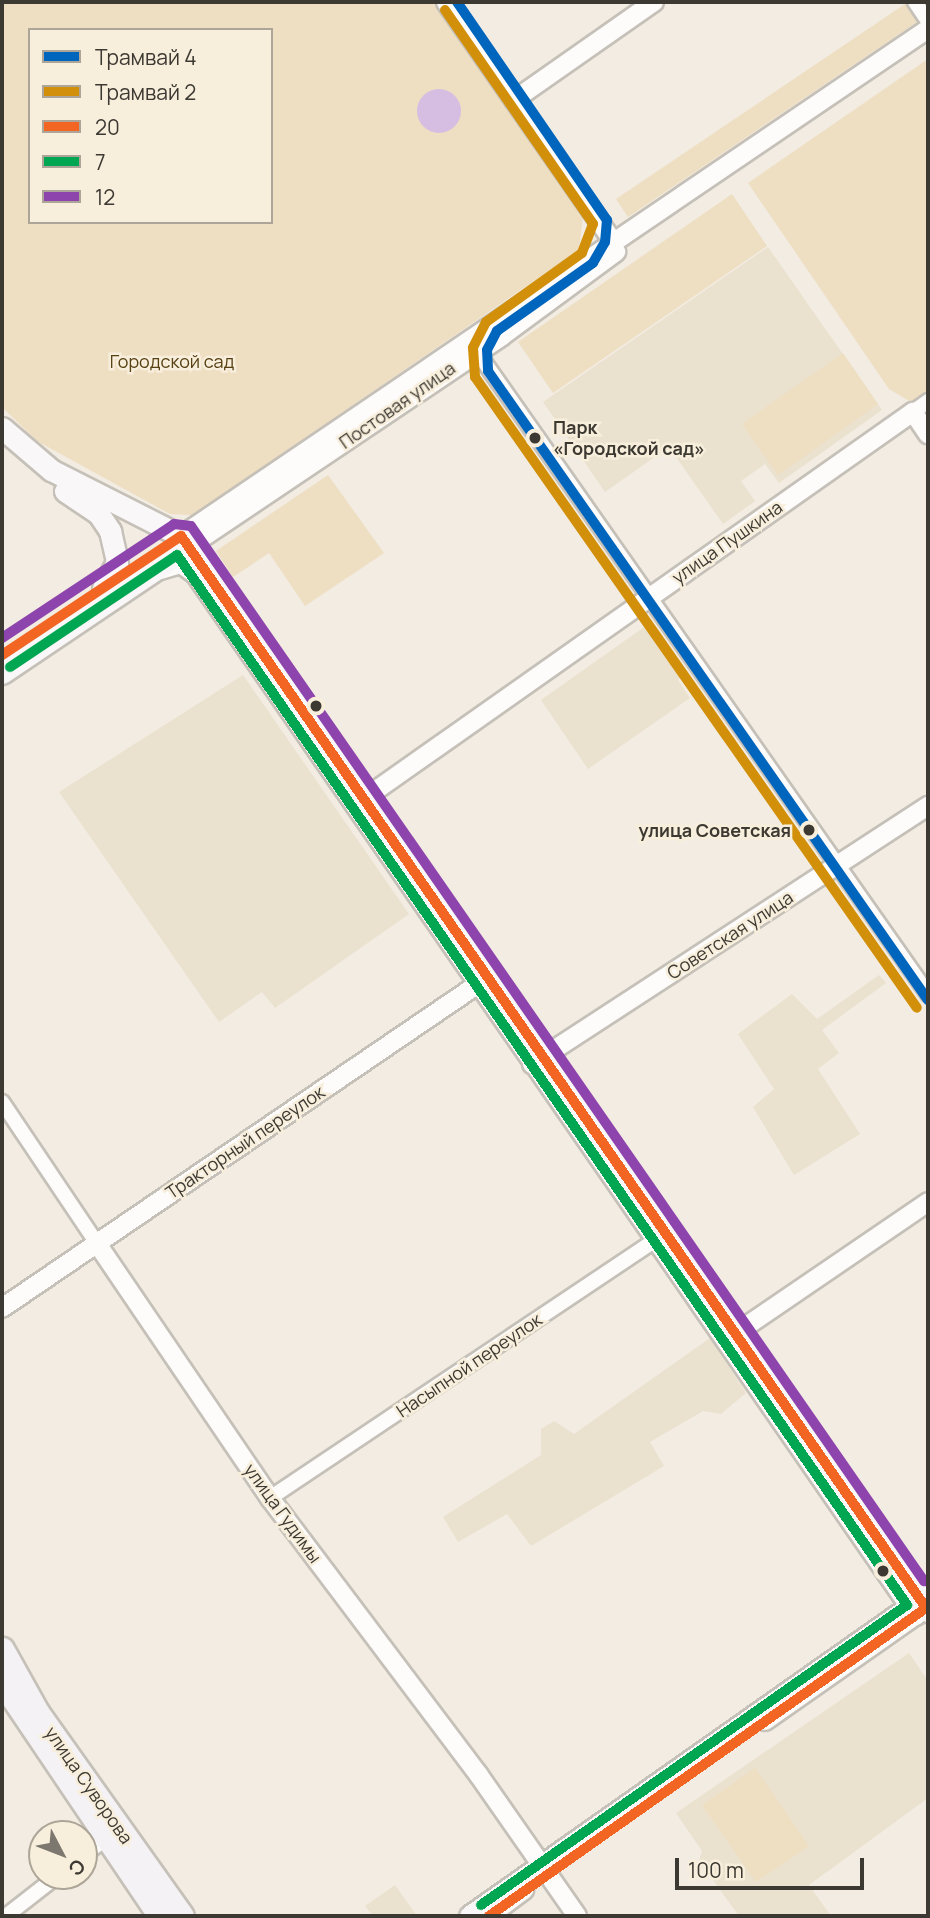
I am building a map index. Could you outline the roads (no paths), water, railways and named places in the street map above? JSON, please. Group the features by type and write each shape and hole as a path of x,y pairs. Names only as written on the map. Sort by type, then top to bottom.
{"main road":[{"path":"2,428 51,470 186,541 483,981 730,1337 923,1606 546,1869 470,1916"},
{"path":"2,443 105,522 117,562 103,588"},
{"name":"Постовая улица","path":"2,673 144,576 186,541"},
{"name":"Постовая улица","path":"2,656 103,588 186,541"},
{"name":"улица Суворова","path":"2,1650 160,1916"},
{"name":"улица Суворова","path":"2,1682 112,1833 182,1916"}],"street":[{"path":"446,2 612,240"},
{"path":"514,100 654,2"},
{"path":"915,2 928,21"},
{"name":"Постовая улица","path":"473,346 612,240 928,29"},
{"name":"Постовая улица","path":"186,541 928,38"},
{"path":"473,346 928,994"},
{"name":"улица Пушкина","path":"360,801 928,401"},
{"path":"913,412 928,434"},
{"path":"144,576 176,564 191,569 360,801"},
{"name":"Советская улица","path":"538,1060 928,806"},
{"name":"Тракторный переулок","path":"2,1308 483,981"},
{"name":"улица Гудимы","path":"2,1101 270,1498 546,1869 577,1916"},
{"path":"730,1337 928,1202"},
{"name":"Насыпной переулок","path":"270,1498 662,1237"},
{"path":"98,1844 112,1833"},
{"path":"489,1916 546,1869"},
{"path":"6,1916 39,1890"}],"tram line":[{"name":"4","path":"457,2 607,220 605,242 593,263 497,331 487,350 488,371 928,1000"},
{"name":"2","path":"445,10 593,224 582,253 486,322 473,348 475,377 917,1008"}],"place":[{"name":"Парк «Городской сад»","path":"535,438"},
{"name":"улица Советская","path":"809,830"}],"park label":[{"name":"Городской сад","path":"172,361"}]}
